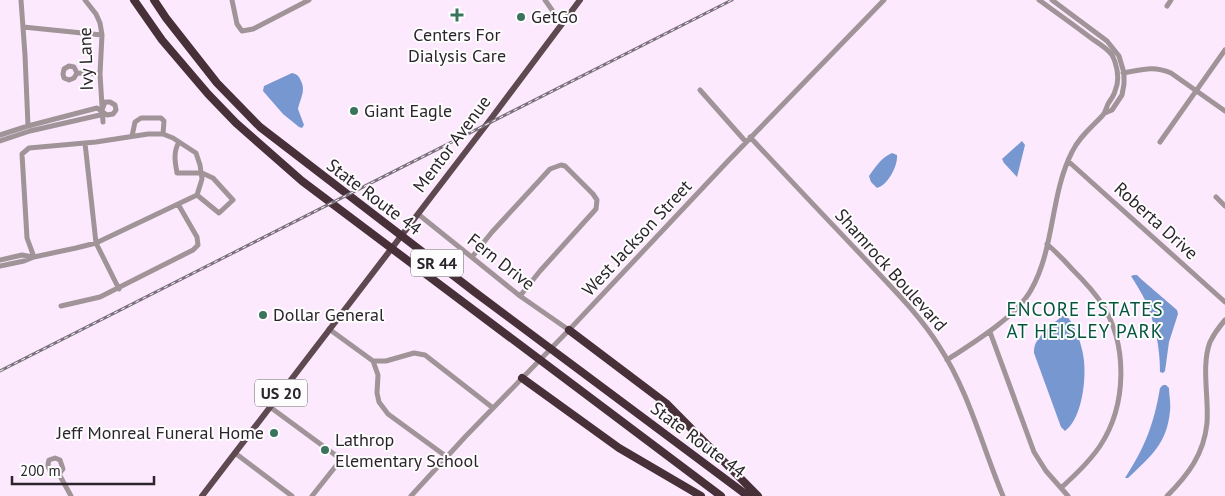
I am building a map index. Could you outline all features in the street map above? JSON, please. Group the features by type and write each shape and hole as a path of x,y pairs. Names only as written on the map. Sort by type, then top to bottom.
{"highway":[{"name":"State Route 44","path":"134,0 162,40 208,94 236,123 302,181 721,496"},
{"name":"State Route 44","path":"154,0 217,83 260,128 476,293 748,496"},
{"path":"569,330 667,404 758,496"},
{"path":"522,378 619,448 701,496"}],"main road":[{"name":"Mentor Avenue","path":"202,496 580,0"}],"street":[{"path":"21,0 28,126"},
{"name":"Ivy Lane","path":"85,0 96,14 102,35 100,74 103,122"},
{"path":"232,0 237,24 242,31 253,29 309,0"},
{"path":"545,0 563,23"},
{"name":"West Jackson Street","path":"411,496 748,140 884,0"},
{"path":"947,360 990,332 1016,309 1031,290 1042,264 1060,186 1068,161 1075,146 1105,112 1117,86 1118,73 1112,54 1039,0"},
{"path":"1052,0 1107,41 1117,51 1124,73 1122,95 1112,110 1105,112"},
{"path":"1167,6 1171,0"},
{"path":"23,27 102,35"},
{"path":"1160,142 1225,50"},
{"path":"1118,73 1149,68 1164,70 1225,110"},
{"path":"77,73 100,74"},
{"name":"Shamrock Boulevard","path":"700,90 904,302 938,345 953,370 968,403 1003,496"},
{"path":"0,135 97,108 102,110 100,115 30,131 0,141"},
{"path":"132,136 136,122 141,118 161,118 164,121 163,134"},
{"path":"0,266 96,243 197,195 202,173 196,153 173,138 163,134 148,134 85,143 29,148 22,154 27,238 34,257"},
{"path":"179,142 176,148 175,161 177,173 202,173 213,178 233,200 219,213 197,195"},
{"path":"85,143 96,243 119,288"},
{"name":"Roberta Drive","path":"1068,161 1225,302"},
{"path":"472,257 492,232 550,169 561,165 565,166 593,194 597,200 596,209 520,296"},
{"path":"1216,198 1225,206"},
{"path":"61,306 100,297 193,250 198,245 197,237 178,204"},
{"name":"Fern Drive","path":"418,214 520,296 569,330"},
{"path":"1047,244 1092,289 1102,305 1114,331 1121,366 1120,394 1106,437 1084,467 1061,488"},
{"path":"0,260 22,255 34,257"},
{"path":"1166,496 1192,467 1202,443 1207,423 1206,361 1213,336 1225,320"},
{"path":"329,330 373,361 386,361 414,353 425,355 493,408"},
{"path":"990,332 1034,452 1046,471 1068,496"},
{"path":"373,361 378,375 377,393 379,402 388,414 447,457"},
{"path":"270,407 338,457 338,462 312,496"},
{"path":"235,453 292,496"},
{"path":"59,474 71,496"}],"water":[{"path":"292,73 299,77 302,85 303,92 298,109 304,125 302,128 283,114 263,91 264,86"},
{"path":"1022,141 1025,145 1017,177 1002,159"},
{"path":"892,153 897,155 893,171 887,181 877,188 871,182 869,176 882,160"},
{"path":"1137,275 1177,310 1178,314 1169,342 1165,371 1163,373 1160,372 1158,344 1152,317 1145,300 1131,276"},
{"path":"1065,314 1078,336 1083,355 1084,369 1082,399 1071,425 1065,431 1061,427 1034,353 1035,345 1040,337"},
{"path":"1163,385 1169,388 1170,405 1165,432 1150,456 1128,478 1125,478 1148,435 1160,388"}],"railway":[{"path":"0,371 732,0"}],"place":[{"name":"Centers For Dialysis Care","path":"457,15"},
{"name":"GetGo","path":"521,17"},
{"name":"Giant Eagle","path":"354,111"},
{"name":"Dollar General","path":"263,315"},
{"name":"Jeff Monreal Funeral Home","path":"274,433"},
{"name":"Lathrop Elementary School","path":"325,450"}],"district":[{"name":"ENCORE ESTATES AT HEISLEY PARK","path":"1085,320"}]}
